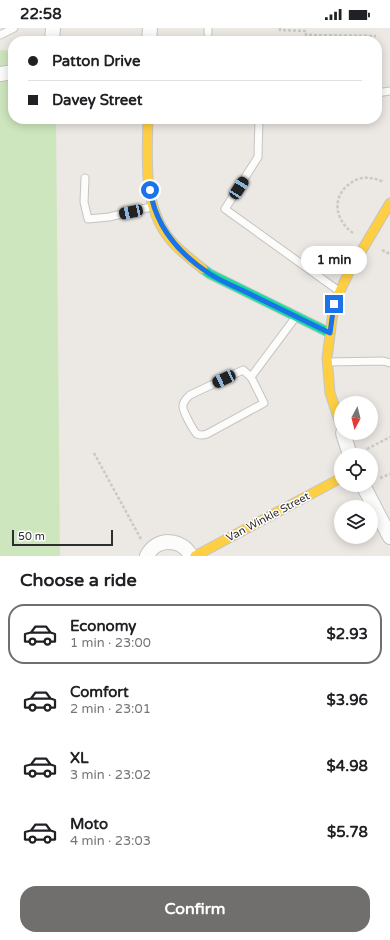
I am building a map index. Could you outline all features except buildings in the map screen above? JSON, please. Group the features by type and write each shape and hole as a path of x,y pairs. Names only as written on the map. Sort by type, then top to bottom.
{"street":[{"path":"148,124 147,176 153,207 161,226 174,244 210,274 330,333"},
{"path":"334,405 330,393 327,362 334,304 349,272 390,203"},
{"name":"Van Winkle Street","path":"195,556 334,482"},
{"path":"367,492 390,537"},
{"path":"145,550 158,544 171,542 178,543 184,547 191,556"}],"lane":[{"path":"0,35 14,28"},
{"path":"259,124 258,157 225,210 340,291"},
{"path":"85,178 84,202 88,219 109,217 153,207"},
{"path":"251,377 297,316"},
{"path":"327,362 383,361 390,363"},
{"path":"243,370 251,377 264,403 207,434 197,434 183,409 183,404 186,398 243,370"}],"path":[{"path":"280,28 280,30 306,31 306,35 376,36"},
{"path":"354,233 345,226 338,213 337,202 340,194 350,184 362,178 377,179 384,182"},
{"path":"382,250 390,254"},
{"path":"369,448 390,437"},
{"path":"94,453 145,550"},
{"path":"380,478 390,474"}],"green space":[{"path":"0,50 8,51 8,124 56,124 60,556 0,556"}],"traffic: fast":[{"path":"203,269 210,274 330,333"}],"traffic: slow":[{"path":"148,124 147,169 152,202 157,217 164,232 175,245 203,269"},
{"path":"334,405 330,393 327,358 334,304 349,272 390,203"},
{"path":"195,556 334,482"}],"route":[{"path":"150,190 152,204 161,226 174,244 210,274 330,333 334,304"}]}
